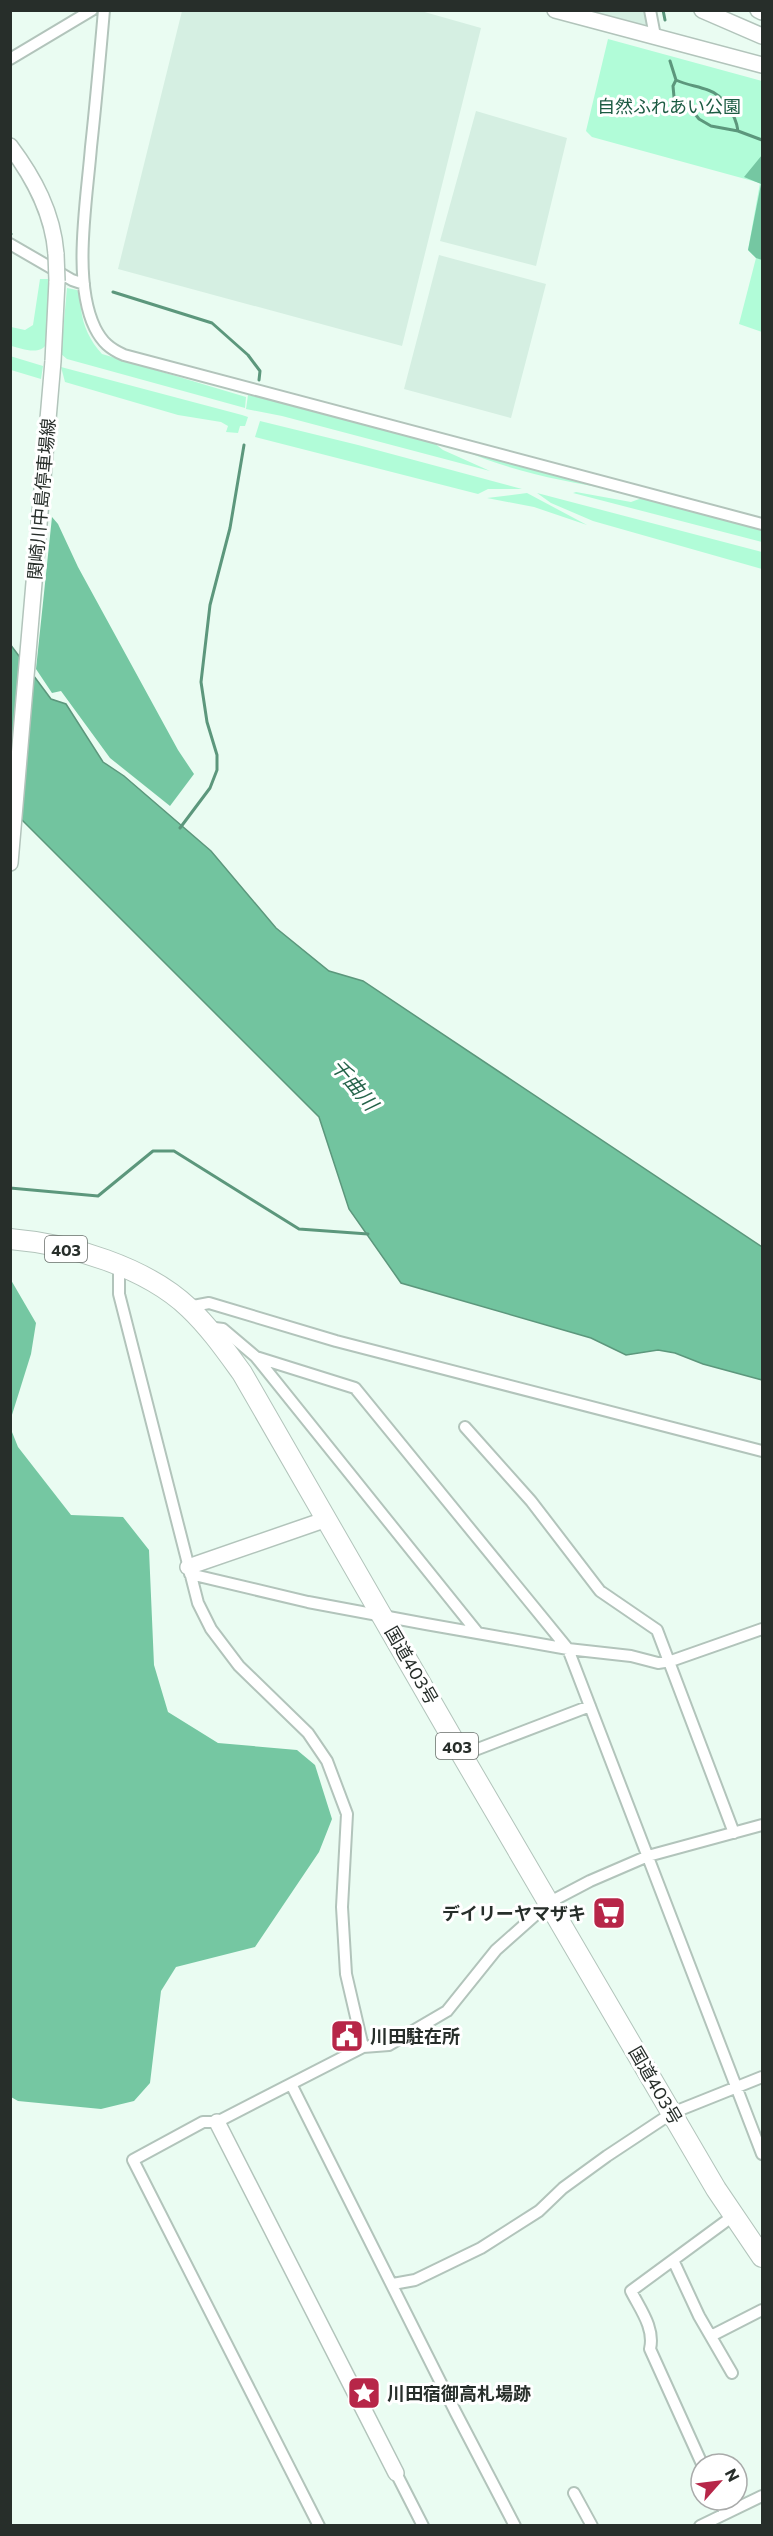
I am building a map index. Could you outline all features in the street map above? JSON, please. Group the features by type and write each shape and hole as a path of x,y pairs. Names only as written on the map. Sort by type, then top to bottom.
{"highway":[{"name":"国道403号","path":"10,1239 56,1246 119,1266 149,1279 188,1307 207,1327 242,1373 672,2114 733,2216 762,2258"}],"main road":[{"path":"555,10 762,65"},
{"path":"702,10 762,36"},
{"path":"758,10 762,12"},
{"name":"関崎川中島停車場線","path":"10,146 27,169 52,223 57,281 10,863"},
{"path":"189,1571 327,1519"},
{"path":"217,2122 396,2473"}],"street":[{"path":"10,59 92,10"},
{"path":"104,10 83,235 84,285 90,312 99,336 112,350 762,524"},
{"path":"650,10 655,36"},
{"path":"10,244 84,285"},
{"path":"119,1266 119,1290 198,1603 211,1629 239,1666 308,1733 327,1761 347,1814 342,1907 346,1974 363,2047"},
{"path":"119,1290 133,1281 149,1279"},
{"path":"188,1307 209,1303 336,1341 762,1451"},
{"path":"207,1327 223,1329 256,1357 477,1632"},
{"path":"256,1357 355,1388 568,1649 762,2154"},
{"path":"465,1427 531,1502 600,1591 657,1630 671,1661 734,1833"},
{"path":"189,1571 308,1602 568,1649 631,1656 658,1663 671,1661 762,1629"},
{"path":"462,1755 590,1706"},
{"path":"319,2526 133,2160 203,2122 217,2122 363,2047 389,2046 447,2011 496,1950 550,1902 590,1881 648,1856 762,1825"},
{"path":"393,2284 415,2280 481,2248 539,2211 563,2188 672,2114 762,2077"},
{"path":"291,2084 515,2526"},
{"path":"697,2452 650,2349 651,2331 631,2291 733,2216"},
{"path":"673,2260 699,2316 732,2373"},
{"path":"711,2336 762,2310"},
{"path":"396,2473 423,2526"},
{"path":"574,2493 592,2526"},
{"path":"700,2526 762,2496"}],"shaded area":[{"path":"182,11 421,11 481,28 402,346 118,269"},
{"path":"587,11 647,11 648,29"},
{"path":"476,111 567,138 536,266 440,241"},
{"path":"762,155 762,260 756,258 748,250 761,184 744,177"},
{"path":"439,255 546,284 511,418 404,389"},
{"path":"52,517 58,524 78,567 178,750 194,774 170,806 110,758 61,691 52,693 36,669"},
{"path":"11,1280 36,1323 31,1354 11,1418"},
{"path":"10,1427 18,1447 71,1515 123,1517 149,1550 154,1665 168,1712 218,1743 297,1750 315,1765 332,1819 319,1852 255,1947 176,1967 161,1991 150,2083 134,2101 101,2109 18,2101 11,2097"}],"green space":[{"name":"自然ふれあい公園","path":"608,39 762,81 762,332 739,324 756,258 748,250 760,183 592,137 586,131"},
{"path":"40,279 52,279 50,327 46,344 39,350 11,346 11,327 25,330 33,325"},
{"path":"67,288 77,290 85,327 102,354 246,397 245,408 67,359 61,354"},
{"path":"10,356 43,366 41,379 11,370"},
{"path":"61,367 248,417 245,426 240,426 238,433 226,432 228,426 221,422 178,415 65,382"},
{"path":"248,395 312,409 434,443 443,450 490,471 282,416 246,409"},
{"path":"260,421 522,489 488,489 478,494 255,437"},
{"path":"463,448 615,490 519,470 481,458"},
{"path":"527,493 587,525 534,507 487,498"},
{"path":"537,493 762,552 762,569 593,521 551,503"},
{"path":"573,493 631,502 642,498 762,528 762,542"}],"water":[{"name":"千曲川","path":"10,644 51,699 66,704 103,762 124,776 211,851 276,928 329,971 363,981 762,1247 762,1380 703,1364 675,1353 658,1350 626,1355 591,1338 401,1283 349,1209 319,1117 11,809"}],"waterway":[{"path":"663,10 665,20"},
{"path":"670,61 676,80 719,96 728,106 738,131 762,140"},
{"path":"676,80 673,86 674,97 688,105 699,119 711,126 738,131"},
{"path":"113,292 212,323 248,355 260,371 259,380"},
{"path":"180,828 210,788 217,770 217,755 207,722 201,682 210,605 230,528 244,445"},
{"path":"10,1188 98,1196 153,1151 174,1151 299,1229 368,1234"}],"place":[{"name":"デイリーヤマザキ","path":"609,1913"},
{"name":"川田駐在所","path":"347,2036"},
{"name":"川田宿御高札場跡","path":"364,2393"}]}
